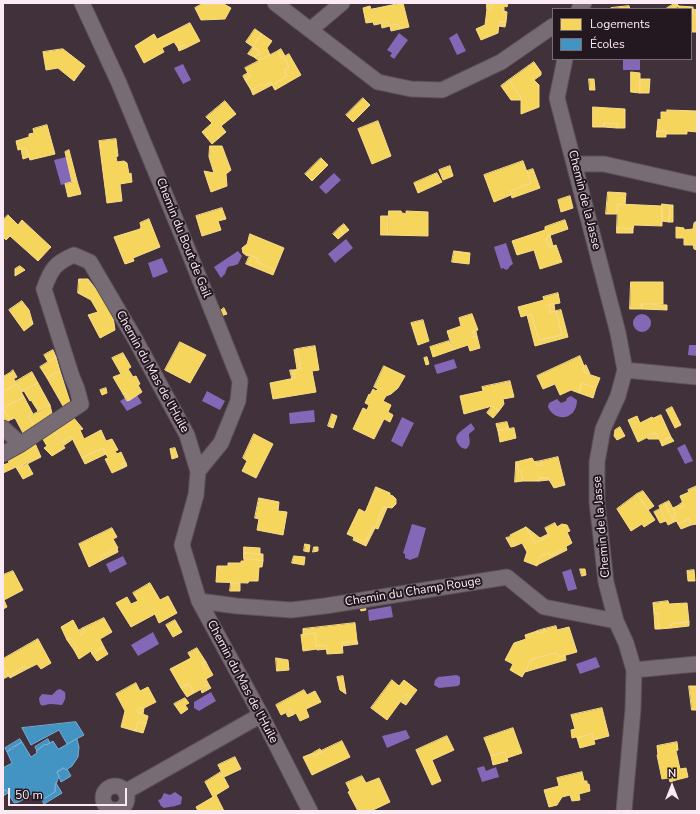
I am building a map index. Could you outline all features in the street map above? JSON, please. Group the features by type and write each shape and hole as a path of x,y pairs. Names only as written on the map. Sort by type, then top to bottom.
{"street":[{"name":"Chemin du Bout de Gail","path":"82,3 122,91 186,245 240,381 238,401 221,443 198,471"},
{"path":"275,3 378,82 411,88 442,90 501,62 552,27"},
{"path":"310,30 342,3"},
{"name":"Chemin de la Jasse","path":"565,60 557,98 618,334 625,370 618,396 603,429 597,462 597,502 606,582 616,621 626,643 634,670 633,709 624,811"},
{"path":"575,164 604,164 697,185"},
{"name":"Chemin du Mas de l'Huile","path":"21,444 81,404 44,289 49,275 60,261 74,255 90,262 188,435 198,471 196,495 182,545 199,601 310,811"},
{"path":"625,370 697,376"},
{"path":"3,428 21,444 3,454"},
{"name":"Chemin du Champ Rouge","path":"199,601 237,606 291,610 507,577 544,607 616,621"},
{"path":"634,670 697,664"},
{"path":"125,792 260,715"}],"shaded area":[{"path":"399,33 408,40 394,59 390,56 392,53 387,50"},
{"path":"457,33 466,51 457,55 449,38"},
{"path":"623,60 640,60 640,70 623,70"},
{"path":"183,64 191,80 183,84 174,68"},
{"path":"66,157 72,182 61,185 54,160"},
{"path":"334,173 341,180 326,194 319,187"},
{"path":"346,239 353,248 335,263 328,254"},
{"path":"506,243 513,264 506,270 503,268 501,269 494,247"},
{"path":"238,251 242,256 238,264 228,267 225,274 221,278 214,267"},
{"path":"162,258 168,272 153,278 148,263"},
{"path":"642,314 648,317 651,323 648,329 642,332 636,329 633,323 636,317"},
{"path":"689,345 697,345 697,356 688,355"},
{"path":"454,359 457,368 437,374 434,365"},
{"path":"207,391 225,401 220,410 202,401"},
{"path":"137,395 142,403 127,411 120,401 125,398 127,401"},
{"path":"571,396 577,400 576,407 570,415 560,417 551,412 548,407 549,403 557,399 561,403 566,401 567,398"},
{"path":"314,410 315,422 290,424 289,413"},
{"path":"402,417 414,423 402,447 391,441"},
{"path":"471,423 475,429 469,434 470,442 468,447 466,449 462,448 456,440 457,436"},
{"path":"685,444 693,461 685,464 677,448"},
{"path":"412,524 426,528 418,557 410,560 405,558 405,554 403,553"},
{"path":"123,556 127,564 110,573 106,564"},
{"path":"571,569 577,589 568,591 562,572"},
{"path":"391,606 393,617 369,621 368,610"},
{"path":"153,632 159,644 138,656 131,645"},
{"path":"596,657 600,667 580,674 576,664"},
{"path":"457,675 460,677 460,684 458,686 439,688 434,685 435,680 438,677"},
{"path":"60,689 65,692 65,699 62,705 51,704 43,706 40,704 39,698 42,694 52,695"},
{"path":"211,692 216,701 199,711 194,708 194,702"},
{"path":"406,730 410,738 387,748 382,736"},
{"path":"484,766 486,771 496,767 499,777 482,782 477,768"},
{"path":"175,792 182,797 181,804 164,808 161,806 158,800 161,799 164,793 170,795"}],"building: Logements":[{"path":"403,3 409,27 400,29 398,24 390,26 388,22 374,25 373,22 366,23 363,8 370,6 371,9"},
{"path":"487,3 492,3 491,10 487,9"},
{"path":"492,3 508,3 507,7 504,6 504,11 507,12 506,22 499,22 498,33 481,40 476,29 485,25 487,9 491,10"},
{"path":"676,3 679,6 675,8 667,8"},
{"path":"202,4 224,4 231,8 225,19 201,20 195,8"},
{"path":"629,6 630,8 611,8"},
{"path":"679,6 693,7 693,14 697,15 697,32 692,32 692,8 678,8"},
{"path":"693,9 697,10 697,15 693,14"},
{"path":"388,22 390,26 382,28 381,23"},
{"path":"499,22 506,22 505,27 498,26"},
{"path":"190,23 200,41 186,48 185,45 178,48 174,42 162,48 164,52 144,63 135,46 154,34 157,39"},
{"path":"398,24 400,29 391,31 390,26"},
{"path":"255,29 262,34 253,47 246,42"},
{"path":"262,34 272,41 267,48 270,55 259,61 254,57 260,54 258,50 253,47"},
{"path":"185,45 186,48 179,51 178,48"},
{"path":"253,47 258,50 260,54 254,57 248,54"},
{"path":"63,49 85,66 74,81 58,68 46,70 43,52"},
{"path":"281,49 285,56 282,58 278,51"},
{"path":"278,51 282,58 284,57 289,67 284,70 287,76 272,85 271,82 263,86 261,84 251,90 245,80 250,77 245,68"},
{"path":"289,54 301,75 275,90 272,85 287,76 284,70 289,67 284,57"},
{"path":"534,62 541,72 541,75 534,80 539,85 539,107 521,114 521,98 509,80"},
{"path":"631,72 640,73 640,93 631,92"},
{"path":"248,73 250,77 245,80 243,76"},
{"path":"589,79 594,79 595,90 590,90"},
{"path":"640,79 650,79 649,93 640,93"},
{"path":"509,80 521,100 511,100 501,86"},
{"path":"271,82 272,85 253,95 251,90 261,84 263,86"},
{"path":"363,98 370,105 353,122 346,115"},
{"path":"225,101 236,114 221,126 226,132 212,144 202,132 212,123 206,117"},
{"path":"593,107 625,109 625,128 617,128 618,124 604,123 604,127 593,127"},
{"path":"667,110 697,111 697,132 687,131 687,134 666,134 666,131 657,131 658,119 661,120 661,112 667,112"},
{"path":"378,121 391,156 372,164 358,129"},
{"path":"604,123 618,124 617,128 604,127"},
{"path":"47,125 55,154 30,160 26,148 18,150 16,141 29,137 29,134 34,133 33,129"},
{"path":"657,131 666,131 666,137 657,137"},
{"path":"116,139 118,156 116,157 117,162 124,161 127,163 129,174 131,173 132,182 120,184 122,201 107,203 99,141"},
{"path":"210,146 222,146 231,170 226,174 227,186 211,192 204,171 214,173 209,157"},
{"path":"26,148 29,157 23,159 21,149"},
{"path":"69,150 77,181 72,182 65,152"},
{"path":"321,158 328,165 312,181 305,174"},
{"path":"523,161 531,183 510,191 511,195 494,202 484,175"},
{"path":"450,166 453,176 443,180 439,170"},
{"path":"533,169 540,188 512,198 510,191 531,183 527,171"},
{"path":"437,173 442,182 418,193 414,183"},
{"path":"77,181 81,194 68,197 65,184"},
{"path":"608,192 626,193 625,205 618,204 617,214 606,214"},
{"path":"570,196 573,208 561,212 558,200"},
{"path":"618,204 662,206 662,226 634,225 633,229 617,228"},
{"path":"662,204 670,205 669,222 662,221"},
{"path":"670,205 673,205 673,222 669,222"},
{"path":"222,208 226,219 218,221 221,230 202,236 196,216"},
{"path":"389,211 401,211 402,213 406,214 406,211 428,212 428,236 388,235"},
{"path":"8,215 18,225 22,220 51,247 38,261 10,236 6,240 3,237 3,220"},
{"path":"381,216 388,216 388,235 381,235"},
{"path":"149,219 160,247 133,258 134,261 125,264 114,237 140,229 140,223"},
{"path":"565,220 568,229 548,236 546,239 549,247 556,245 562,262 540,269 534,250 517,255 512,241 545,230 545,227"},
{"path":"696,222 697,250 694,249 693,245 684,245 684,238 676,238 676,227 684,228 684,230 693,229 694,223"},
{"path":"344,224 349,230 344,234 339,228"},
{"path":"339,228 344,234 338,239 333,234"},
{"path":"617,228 633,229 633,233 617,233"},
{"path":"250,234 284,248 275,270 257,262 258,258 250,255 247,256 243,253 242,248 247,244"},
{"path":"550,235 553,246 549,247 546,239"},
{"path":"454,251 470,253 469,264 452,262"},
{"path":"250,255 258,258 257,262 275,270 273,275 246,264"},
{"path":"20,266 25,270 15,276 15,269"},
{"path":"79,279 88,279 99,293 113,316 115,330 100,338 88,315 98,312 91,300 78,293"},
{"path":"631,282 663,282 663,304 642,304 642,309 630,309"},
{"path":"558,293 560,303 549,305 550,313 556,311 562,335 539,340 531,314 521,317 518,307 544,300 543,297"},
{"path":"22,301 29,310 33,324 24,331 9,310"},
{"path":"554,304 555,311 550,313 549,305"},
{"path":"642,304 667,305 667,310 642,309"},
{"path":"224,308 227,314 221,316 219,312"},
{"path":"561,310 568,337 535,346 527,315 531,314 539,340 562,335 556,311"},
{"path":"472,314 478,330 473,331 474,337 477,336 480,348 470,351 468,345 453,350 447,331 461,326 459,318"},
{"path":"423,320 429,341 418,345 411,323"},
{"path":"473,331 476,331 477,336 474,337"},
{"path":"449,341 453,350 433,357 430,347"},
{"path":"180,342 206,355 190,383 165,370"},
{"path":"315,346 319,370 312,371 316,392 273,399 270,383 295,378 293,370 301,369 297,349"},
{"path":"297,349 301,369 297,369 294,350"},
{"path":"53,350 56,357 48,362 44,355"},
{"path":"123,353 131,367 128,369 133,377 136,376 140,384 138,385 142,392 130,400 126,393 123,394 113,377 121,374 112,358"},
{"path":"580,356 585,373 600,378 596,388 582,383 579,393 571,390 560,395 555,384 543,389 537,376"},
{"path":"56,357 60,371 47,378 40,367"},
{"path":"427,357 429,364 426,365 424,358"},
{"path":"586,365 590,374 585,373 583,367"},
{"path":"384,366 405,376 398,388 386,396 383,401 391,405 388,412 393,415 390,422 384,419 374,439 353,429 363,408 367,410 369,405 365,403 369,394 370,395 373,389 376,391 378,389 374,387"},
{"path":"13,370 17,377 13,379 10,373"},
{"path":"290,370 293,370 295,378 292,378"},
{"path":"60,371 70,402 63,406 47,378"},
{"path":"32,372 38,383 22,392 15,382"},
{"path":"10,373 17,384 3,392 3,377"},
{"path":"510,381 514,397 503,399 504,404 499,411 492,406 464,414 460,396 483,391 482,387"},
{"path":"38,383 50,405 38,411 24,391"},
{"path":"582,383 596,388 593,398 579,393"},
{"path":"17,384 24,397 3,408 3,392"},
{"path":"106,388 107,393 102,395 100,390"},
{"path":"126,393 130,400 127,401 123,394"},
{"path":"24,397 33,414 29,417 35,427 23,433 15,418 10,420 3,408"},
{"path":"50,405 53,418 35,427 29,417"},
{"path":"492,406 499,411 493,418 487,413"},
{"path":"672,407 681,425 675,428 666,410"},
{"path":"3,408 10,420 3,424"},
{"path":"332,414 337,416 333,428 328,426"},
{"path":"661,415 671,437 661,443 656,433 638,442 628,420 637,416 640,423 652,417"},
{"path":"73,417 83,429 80,430 84,439 101,430 106,441 112,439 118,450 115,451 117,454 121,452 126,463 121,465 123,468 112,473 105,459 108,458 103,448 82,458 71,436 61,443 53,429"},
{"path":"507,422 509,429 498,431 496,424"},
{"path":"620,427 625,436 617,440 614,436 615,430"},
{"path":"514,428 516,438 500,442 498,431"},
{"path":"53,429 65,448 52,456 44,448 47,446 41,436"},
{"path":"656,433 659,439 648,439 647,437"},
{"path":"254,434 273,444 256,478 242,471 247,461 243,458"},
{"path":"71,436 73,439 63,446 61,443"},
{"path":"671,437 674,441 662,446 661,443"},
{"path":"34,441 41,457 17,469 16,467 3,473 3,465 9,463 7,458"},
{"path":"103,448 106,454 85,464 82,458"},
{"path":"175,448 178,457 172,459 170,449"},
{"path":"558,457 565,485 554,488 548,478 539,478 539,481 523,481 521,471 519,472 516,462 532,458 537,466 542,465 541,461"},
{"path":"541,461 542,465 537,466 535,462"},
{"path":"516,462 519,472 521,471 523,481 515,482"},
{"path":"27,463 33,474 23,479 17,469"},
{"path":"126,463 127,466 123,468 121,465"},
{"path":"539,478 548,478 549,480 539,481"},
{"path":"697,486 697,524 691,525 689,519 678,524 673,508 679,505 681,508 684,506 680,496"},
{"path":"376,487 390,493 390,495 396,499 396,504 392,508 384,507 375,528 373,527 365,542 347,534 359,509 365,512"},
{"path":"643,491 654,506 648,510 637,494"},
{"path":"637,494 655,520 644,527 642,524 631,531 617,509"},
{"path":"259,498 279,502 278,511 287,512 283,535 257,530 259,519 255,518"},
{"path":"669,501 676,514 674,515 677,521 674,522 665,503"},
{"path":"683,502 684,506 681,508 679,505"},
{"path":"665,503 674,522 668,525 659,506"},
{"path":"384,507 387,508 378,529 375,528"},
{"path":"660,509 666,521 660,523 654,512"},
{"path":"689,519 691,525 681,529 678,524"},
{"path":"555,523 557,527 562,524 567,525 570,531 567,532 572,543 550,556 548,553 540,556 537,566 524,561 527,552 522,543 515,546 510,535 526,527 535,543 549,536 545,528"},
{"path":"373,527 375,528 366,546 353,540 354,537 365,542"},
{"path":"526,527 540,538 548,534 549,536 535,543"},
{"path":"112,528 117,537 113,539 118,548 100,557 102,560 89,567 79,544"},
{"path":"510,537 515,546 511,547 506,538"},
{"path":"305,544 310,545 309,552 304,551"},
{"path":"244,547 260,548 260,554 244,553"},
{"path":"314,547 318,547 318,551 313,552"},
{"path":"566,547 567,550 537,565 540,556 548,553 550,556"},
{"path":"117,548 118,552 102,560 100,557"},
{"path":"244,553 263,554 263,561 244,558"},
{"path":"294,556 305,557 304,565 292,563"},
{"path":"244,558 263,561 262,567 259,567 258,581 249,581 248,583 216,582 217,566 228,566 228,563 241,563 241,561 244,561"},
{"path":"580,569 585,569 586,575 582,576"},
{"path":"694,570 695,581 688,581 687,571"},
{"path":"13,571 23,590 4,600 7,607 3,609 3,575"},
{"path":"150,583 160,600 168,596 177,613 159,623 155,614 131,627 116,603 127,597 131,604 138,601 133,593"},
{"path":"231,583 240,583 240,591 230,591"},
{"path":"668,601 669,604 687,603 689,622 671,624 671,628 659,629 658,613 654,614 653,603"},
{"path":"365,606 366,610 361,611 360,607"},
{"path":"658,613 659,629 655,629 654,614"},
{"path":"104,618 112,632 100,639 104,647 92,654 91,651 79,659 74,650 77,648 71,638 67,640 61,627 73,620 81,635 85,632 83,628"},
{"path":"175,620 182,632 173,637 166,625"},
{"path":"689,622 689,626 671,628 671,624"},
{"path":"355,623 357,641 342,643 343,653 327,654 326,645 316,646 315,633 303,635 303,629"},
{"path":"556,626 557,630 569,627 577,652 559,657 557,653 532,659 522,677 510,670 513,664 505,660 514,643 526,639 525,635 537,631 538,634 544,632 544,629"},
{"path":"83,628 85,632 81,635 78,631"},
{"path":"544,629 544,632 538,634 537,631"},
{"path":"315,633 316,646 326,645 327,649 303,651 301,635"},
{"path":"71,638 77,648 74,650 67,640"},
{"path":"38,639 51,663 41,669 37,664 27,669 25,666 9,676 3,666 3,659"},
{"path":"357,641 358,644 342,646 342,643"},
{"path":"104,647 108,654 97,661 92,654"},
{"path":"197,648 206,662 202,664 206,670 209,668 213,675 206,679 209,685 194,693 189,684 181,688 170,669 191,658 188,653"},
{"path":"557,653 559,657 565,655 566,660 525,672 532,659"},
{"path":"276,658 288,660 289,670 277,671"},
{"path":"206,662 209,668 206,670 202,664"},
{"path":"3,666 9,676 3,679"},
{"path":"25,666 27,669 10,678 9,676"},
{"path":"343,676 346,694 340,690 337,677"},
{"path":"392,680 399,686 404,680 417,690 411,698 406,694 387,720 371,708"},
{"path":"136,683 140,691 148,687 156,702 144,708 138,709 137,712 148,716 146,724 138,722 135,731 121,727 125,711 116,694"},
{"path":"189,684 194,693 187,697 181,688"},
{"path":"209,685 211,688 202,693 201,690"},
{"path":"689,686 697,686 697,710 692,710"},
{"path":"304,690 307,695 315,691 321,702 306,709 309,717 300,721 296,713 293,715 291,710 281,715 276,705"},
{"path":"406,694 411,698 406,705 401,702"},
{"path":"185,698 189,703 185,705 188,709 181,714 174,704"},
{"path":"144,708 143,714 137,712 138,709"},
{"path":"602,708 609,736 594,740 592,734 572,738 571,730 575,729 571,715"},
{"path":"291,710 293,715 288,717 286,713"},
{"path":"138,722 146,724 143,733 135,731"},
{"path":"513,728 522,753 507,758 505,752 491,756 484,738"},
{"path":"592,734 595,744 580,748 577,738"},
{"path":"447,736 454,750 432,760 441,781 432,785 416,750"},
{"path":"342,741 350,757 312,775 303,757 313,753 314,756"},
{"path":"677,742 678,750 676,751 680,769 686,768 688,777 676,780 675,777 662,779 657,755 657,746"},
{"path":"320,749 322,752 314,756 313,753"},
{"path":"505,752 508,761 493,765 491,756"},
{"path":"235,757 241,769 224,777 218,765"},
{"path":"221,772 229,787 216,795 224,811 198,811 196,807 213,797 205,782"},
{"path":"582,772 584,781 587,781 587,784 589,784 590,791 579,794 580,800 572,801 570,795 562,797 557,805 549,807 544,790 559,786 557,778"},
{"path":"362,776 366,783 379,778 390,802 371,811 358,811 348,792 350,791 346,783"},
{"path":"675,777 676,780 670,782 669,778"}],"building: Écoles":[{"path":"76,722 84,735 67,744 59,730 31,745 22,728"},
{"path":"20,739 22,742 7,752 5,748"},
{"path":"48,739 50,743 45,744 37,751 35,747"},
{"path":"77,739 79,747 78,757 72,766 66,770 64,768 57,772 59,776 55,787 55,792 42,800 36,791 19,802 14,803 6,790 3,792 3,768 12,763 7,752 11,748 22,742 31,757 45,744 46,745 53,741 58,749"},
{"path":"64,768 66,770 67,769 71,776 61,782 57,772"},
{"path":"56,783 62,793 44,804 42,800 55,792"},
{"path":"6,790 8,793 3,796 3,792"}]}
